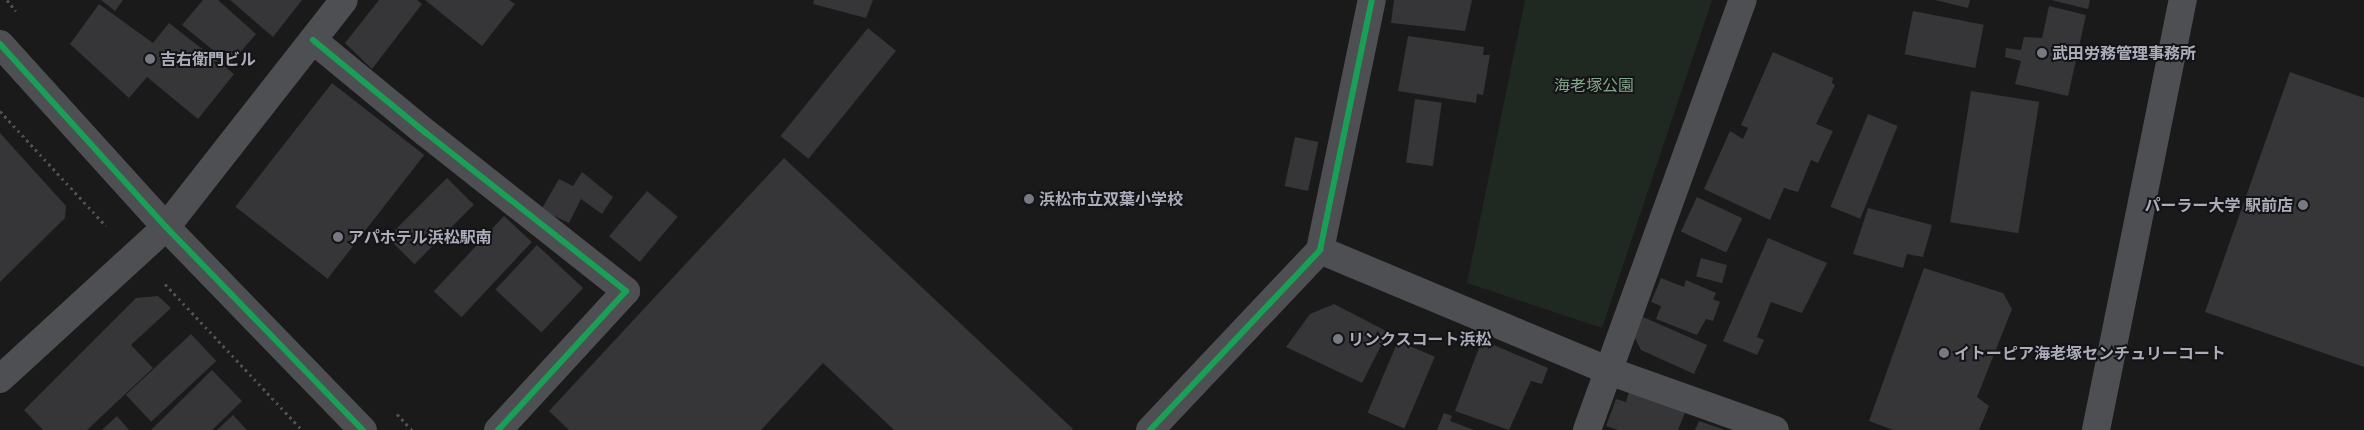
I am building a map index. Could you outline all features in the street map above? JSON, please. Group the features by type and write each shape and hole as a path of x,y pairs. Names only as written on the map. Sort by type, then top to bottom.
{"street":[{"path":"0,379 166,227 344,0"},
{"path":"1150,430 1320,250 1372,0"},
{"path":"1587,430 1743,0"},
{"path":"2096,430 2183,0"},
{"path":"313,40 426,133 626,290 498,430"},
{"path":"0,44 166,227 364,430"},
{"path":"1320,250 1609,371 1775,430"}],"path":[{"path":"0,111 106,226"},
{"path":"165,284 302,430"}],"green space":[{"name":"海老塚公園","path":"1525,0 1712,0 1602,328 1467,283"}],"building":[{"path":"101,0 123,0 115,11"},
{"path":"203,0 218,0 256,34 230,64 182,25"},
{"path":"230,0 302,0 273,37"},
{"path":"379,0 417,0 422,4 372,69 345,43"},
{"path":"425,0 509,0 515,4 482,46"},
{"path":"814,0 873,0 866,18 813,4"},
{"path":"1394,0 1472,0 1465,31 1391,23"},
{"path":"1935,0 1970,0 1968,8"},
{"path":"2051,0 2090,0 2088,9"},
{"name":"吉右衛門ビル","path":"99,4 153,43 169,23 234,74 198,119 147,77 129,98 70,44"},
{"name":"武田労務管理事務所","path":"2049,6 2086,15 2068,96 2015,84 2021,61 2005,57 2006,48 2021,50 2024,37 2042,38"},
{"path":"1913,11 1984,25 1975,68 1905,54"},
{"path":"868,28 896,51 809,159 781,136"},
{"path":"1408,36 1484,47 1483,55 1490,55 1483,95 1477,94 1476,103 1398,91"},
{"path":"1773,52 1833,78 1832,83 1835,85 1816,124 1833,131 1818,163 1811,160 1798,192 1784,188 1770,220 1704,189 1730,131 1743,139 1748,128 1741,125"},
{"name":"パーラー大学 駅前店","path":"2290,72 2364,98 2364,367 2205,312"},
{"name":"アパホテル浜松駅南","path":"332,83 424,155 328,279 235,207"},
{"path":"1971,91 2039,102 2018,233 1950,222"},
{"path":"1415,99 1442,103 1433,166 1406,162"},
{"path":"1868,114 1898,126 1860,219 1831,207"},
{"path":"0,133 66,206 65,218 0,282"},
{"path":"1295,137 1318,142 1308,191 1285,186"},
{"path":"784,158 1073,429 894,430 823,363 761,430 569,430 549,411"},
{"path":"582,172 613,197 602,214 581,199 569,223 541,210 559,179 573,186"},
{"path":"447,178 474,205 414,264 388,237"},
{"path":"647,191 678,217 640,262 609,236"},
{"path":"1697,197 1742,218 1726,253 1681,231"},
{"path":"1868,208 1932,225 1923,257 1907,254 1903,268 1853,254"},
{"path":"504,216 532,242 462,317 434,291"},
{"path":"1768,238 1827,263 1802,313 1771,302 1757,337 1764,340 1757,355 1723,341"},
{"path":"537,245 583,288 541,333 495,290"},
{"path":"1701,258 1727,265 1722,283 1696,276"},
{"name":"イトーピア海老塚センチュリーコート","path":"1924,268 2003,293 2012,309 1977,397 1989,406 1979,430 1893,430 1869,421"},
{"path":"1661,278 1684,287 1686,280 1716,293 1713,299 1720,302 1713,321 1706,319 1697,335 1656,319 1661,306 1651,302"},
{"path":"158,296 171,308 131,345 153,368 87,430 43,430 24,410 136,298"},
{"name":"リンクスコート浜松","path":"1334,304 1388,332 1362,383 1286,347 1310,314"},
{"path":"1643,317 1707,345 1694,374 1641,350 1635,338"},
{"path":"191,334 216,361 151,422 126,395"},
{"path":"1482,340 1548,368 1542,384 1531,381 1509,430 1455,411"},
{"path":"1398,341 1435,357 1404,428 1368,413"},
{"path":"212,370 242,401 212,430 151,430"},
{"path":"1630,388 1686,410 1678,430 1618,430 1606,426 1616,399 1626,402"},
{"path":"1444,413 1452,416 1450,421 1474,430 1437,430"},
{"path":"233,415 247,430 217,430"},
{"path":"117,416 129,430 102,430"},
{"path":"1699,421 1725,430 1695,430"}],"cycle path":[{"path":"1150,430 1320,250 1372,0"},
{"path":"313,40 426,133 626,291 498,430"},
{"path":"0,44 166,227 363,430"}],"place":[{"name":"武田労務管理事務所","path":"2042,53"},
{"name":"吉右衛門ビル","path":"150,59"},
{"name":"浜松市立双葉小学校","path":"1029,199"},
{"name":"パーラー大学 駅前店","path":"2303,205"},
{"name":"アパホテル浜松駅南","path":"338,237"},
{"name":"リンクスコート浜松","path":"1338,339"},
{"name":"イトーピア海老塚センチュリーコート","path":"1944,353"}]}
